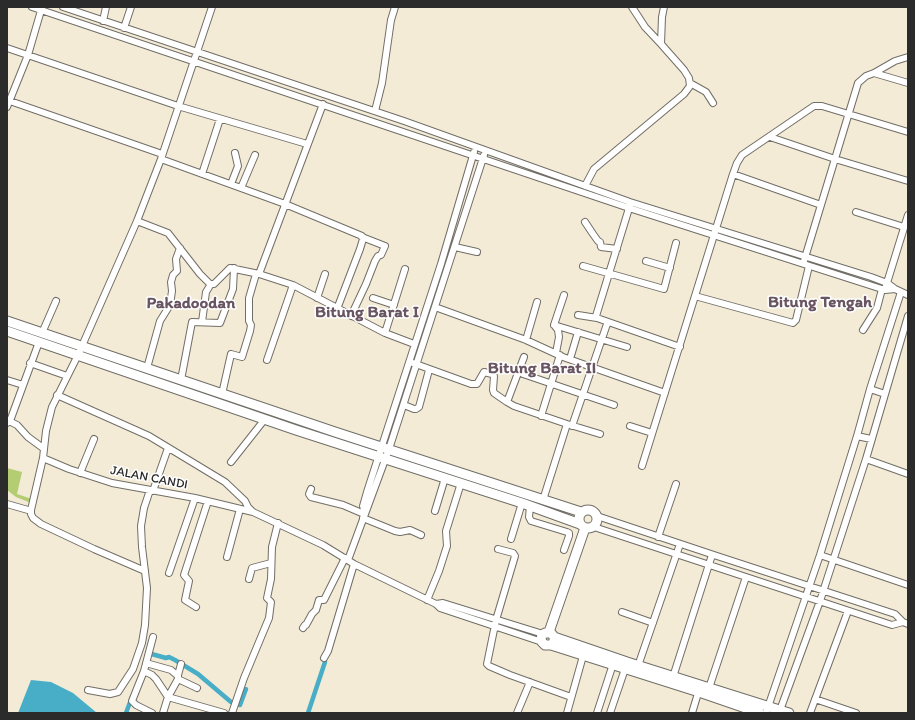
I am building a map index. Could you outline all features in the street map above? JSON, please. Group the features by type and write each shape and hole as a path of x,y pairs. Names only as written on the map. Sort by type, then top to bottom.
{"highway":[{"path":"7,321 40,337 265,419 526,504 586,526 597,523 598,516 595,512 590,510 581,512 147,368 80,351"},
{"path":"7,331 40,337"},
{"path":"472,486 474,477"},
{"path":"581,512 579,518 586,526"},
{"path":"548,638 586,526"},
{"path":"548,638 583,656 614,662"},
{"path":"548,638 626,666 767,710 782,712"},
{"path":"626,666 638,666 673,677 760,713"}],"street":[{"path":"32,7 42,9 473,156 630,205 806,265 884,289 895,289"},
{"path":"63,7 375,111 585,186 630,205"},
{"path":"102,21 106,7"},
{"path":"124,38 131,7"},
{"path":"145,571 41,524 33,518 31,510 43,458 43,448 50,413 57,395 80,351 137,221 162,156 212,7"},
{"path":"375,111 382,83 391,20 395,7"},
{"path":"632,7 646,27 684,70 690,83 706,92 713,103"},
{"path":"661,44 664,7"},
{"path":"7,107 8,100 28,55 42,9"},
{"path":"7,48 178,106 307,144"},
{"path":"695,296 793,323 796,320 806,265 805,257 858,83 866,76 896,61 908,57"},
{"path":"874,73 908,82"},
{"path":"585,186 594,169 684,94 690,83"},
{"path":"8,100 162,156 202,174 285,204 385,246 381,255 378,256 375,262 351,316"},
{"path":"222,394 231,354 242,357 251,325 249,321 249,298 322,104"},
{"path":"642,466 733,174 737,163 742,156 814,106 822,106 908,132"},
{"path":"202,174 220,119"},
{"path":"770,137 835,159 908,181"},
{"path":"303,628 316,610 319,600 324,600 346,559 364,515 363,506 374,482 382,458 414,344 441,264 476,147"},
{"path":"385,448 404,405 485,150"},
{"path":"231,184 238,166 234,153"},
{"path":"241,188 255,155"},
{"path":"733,174 821,205"},
{"path":"596,318 630,205"},
{"path":"856,212 904,227"},
{"path":"457,213 464,215"},
{"path":"863,330 877,308 887,283 908,215"},
{"path":"137,221 168,233 200,274 211,284"},
{"path":"585,222 600,242 601,248 617,249"},
{"path":"715,233 805,257 887,283 895,289 908,294"},
{"path":"337,309 360,249 363,240 362,237"},
{"path":"583,266 664,289 676,243"},
{"path":"454,247 477,252"},
{"path":"147,368 160,321 170,305 172,291 171,282 173,275 176,272 176,259 180,248"},
{"path":"646,261 670,268"},
{"path":"441,264 448,267"},
{"path":"180,380 192,322 220,323 233,289 234,268"},
{"path":"202,322 206,292 211,284 214,283 227,270 234,268 293,285 385,333 414,344"},
{"path":"385,333 405,269"},
{"path":"317,298 324,274"},
{"path":"267,360 293,285"},
{"path":"767,710 820,555 901,292"},
{"path":"554,325 564,295"},
{"path":"373,298 394,305"},
{"path":"43,448 28,437 17,425 8,421 23,385 40,337 56,302"},
{"path":"526,340 538,302"},
{"path":"435,307 526,340 570,360 591,366 665,393"},
{"path":"578,315 596,318 680,347"},
{"path":"782,712 824,590 866,459 908,316"},
{"path":"543,500 607,324"},
{"path":"554,325 627,347"},
{"path":"541,416 558,354 559,337 558,330 554,325"},
{"path":"570,360 578,332"},
{"path":"507,402 524,357"},
{"path":"409,362 471,384 477,384 484,372 492,374 494,376 492,390 494,394 507,402 541,416 600,434"},
{"path":"30,363 67,376"},
{"path":"404,405 414,409 419,407 429,370"},
{"path":"523,374 614,405"},
{"path":"7,380 23,385"},
{"path":"870,389 885,394"},
{"path":"57,395 142,433 225,482 246,501 253,512 323,545 354,564 436,604 443,603 496,623 548,638"},
{"path":"231,462 265,419"},
{"path":"630,426 652,433"},
{"path":"857,436 872,440"},
{"path":"80,473 94,439"},
{"path":"88,690 110,694 118,692 133,670 142,643 145,625 147,588 141,526 144,508 168,448"},
{"name":"JALAN CANDI","path":"43,458 80,473 112,483 195,498 253,512"},
{"path":"866,459 908,474"},
{"path":"435,511 445,478"},
{"path":"427,600 447,546 446,531 461,483"},
{"path":"658,537 676,484"},
{"path":"311,488 309,494 311,496 343,505 400,532 409,530 421,535"},
{"path":"169,573 195,498"},
{"path":"196,607 185,600 189,581 184,575 208,501"},
{"path":"7,504 31,510"},
{"path":"511,539 526,504"},
{"path":"526,504 531,521 569,533 564,550"},
{"path":"227,557 240,510"},
{"path":"598,516 712,555 895,614 905,623"},
{"path":"234,707 244,678 269,618 271,602 267,598 271,579 272,547 278,523"},
{"path":"586,526 892,625 905,623"},
{"path":"638,666 680,544"},
{"path":"498,549 514,553 515,556 496,623 487,664 496,669 572,697"},
{"path":"673,677 712,555"},
{"path":"820,555 908,585"},
{"path":"249,579 252,568 271,563"},
{"path":"324,658 328,651 354,564"},
{"path":"692,713 704,690 746,577"},
{"path":"810,713 848,611"},
{"path":"622,612 653,623"},
{"path":"152,713 136,705 132,701 144,671 153,637"},
{"path":"567,713 583,656"},
{"path":"597,713 614,662"},
{"path":"146,663 171,670 178,677 197,688"},
{"path":"163,713 168,697 178,677 181,664"},
{"path":"610,713 626,666"},
{"path":"144,671 156,679 168,697 224,713"},
{"path":"517,713 530,682"},
{"path":"815,699 856,713"}],"green space":[{"path":"7,468 22,472 17,494 32,499 31,503 16,497 7,490"}],"water":[{"path":"31,680 51,682 73,693 97,713 18,713"}],"waterway":[{"path":"148,654 166,658 169,657 175,660 198,674 231,702 240,705 246,689"},
{"path":"308,713 325,662"},
{"path":"126,713 132,697"}],"district":[{"name":"Bitung Tengah","path":"820,303"},
{"name":"Pakadoodan","path":"191,304"},
{"name":"Bitung Barat I","path":"367,313"},
{"name":"Bitung Barat II","path":"542,369"}]}
